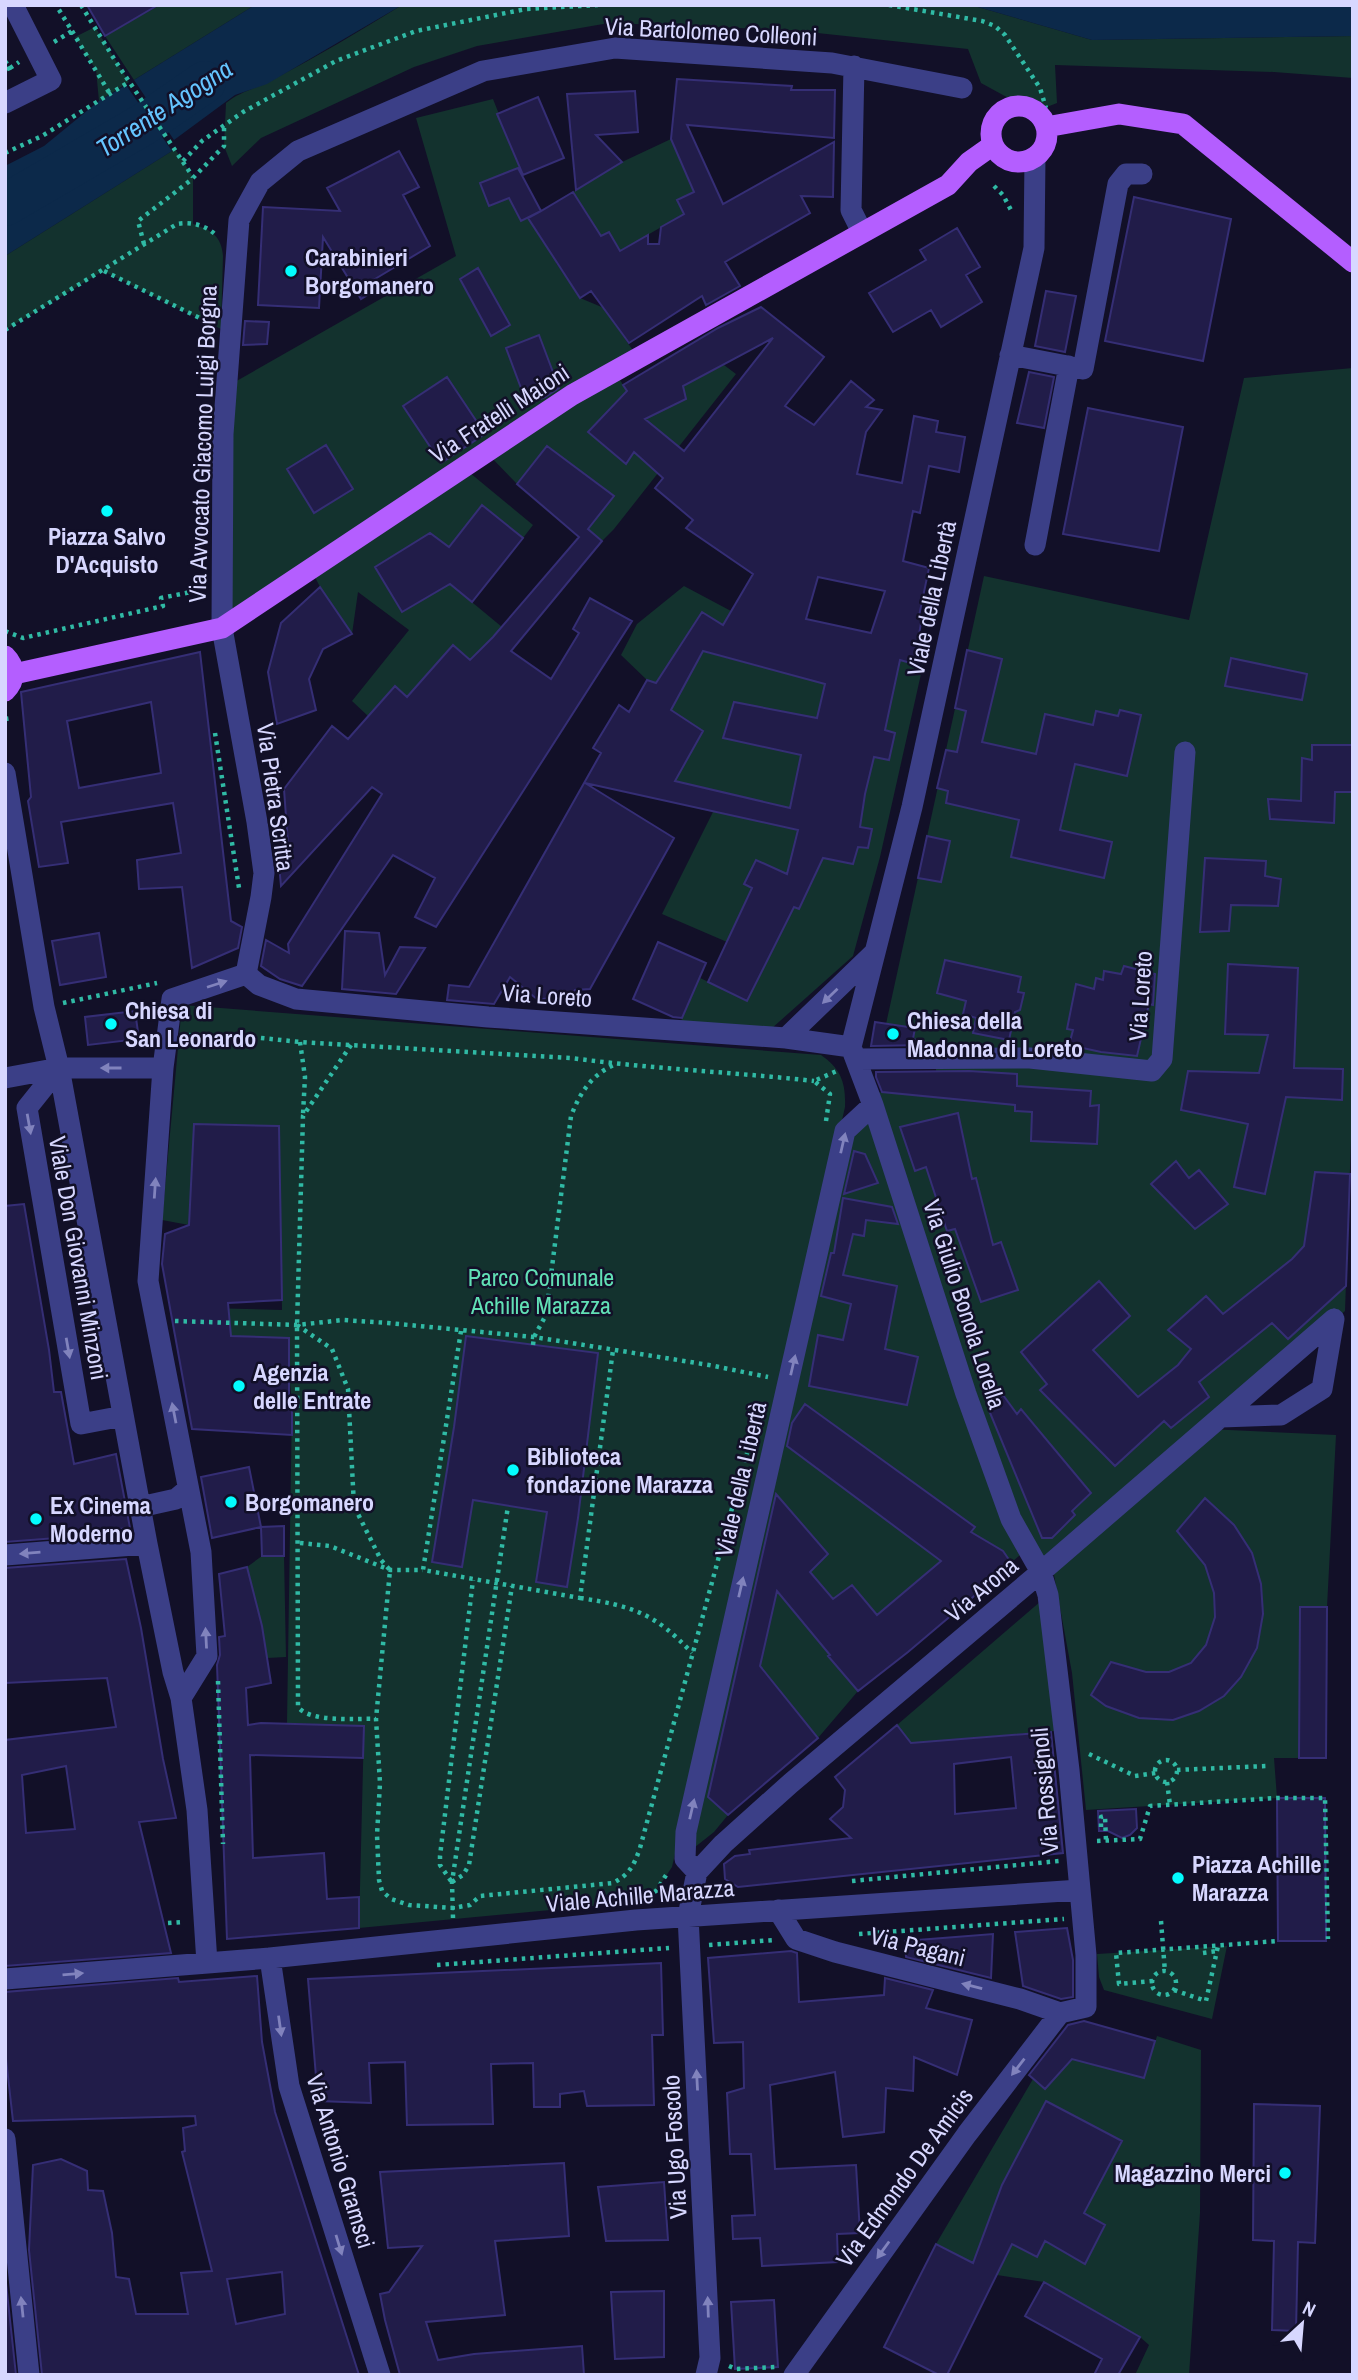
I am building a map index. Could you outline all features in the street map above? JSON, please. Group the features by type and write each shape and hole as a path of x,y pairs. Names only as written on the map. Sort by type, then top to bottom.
{"main road":[{"path":"1011,107 1031,108 1048,123 1045,143 1035,157 1011,160 1004,157 993,145 992,127 996,118 1011,107"},
{"path":"1048,123 1119,114 1183,124 1353,262"},
{"name":"Via Fratelli Maioni","path":"8,674 222,628 572,395 948,185 970,162 993,145"}],"street":[{"path":"5,103 51,80 13,5"},
{"name":"Via Bartolomeo Colleoni","path":"239,220 260,183 298,151 483,71 615,48 793,59 854,66 962,88"},
{"path":"854,66 851,211 862,232"},
{"name":"Viale della Libertà","path":"854,1053 873,954 912,807 1034,248 1035,157"},
{"path":"1010,355 1083,369 1118,184 1126,174 1142,174"},
{"name":"Via Avvocato Giacomo Luigi Borgna","path":"222,628 224,409 239,220"},
{"path":"1034,545 1069,366"},
{"name":"Via Pietra Scritta","path":"222,628 264,873 246,974"},
{"name":"Via Loreto","path":"246,974 258,985 296,999 488,1017 786,1038 854,1053 1030,1058 1152,1071 1161,1059 1185,752"},
{"name":"Viale Don Giovanni Minzoni","path":"5,773 44,1007 59,1068 147,1544 181,1699 197,1810 206,1963"},
{"path":"786,1038 873,954"},
{"path":"181,1699 207,1656 201,1552 148,1281 163,1068 172,999 246,974"},
{"name":"Via Giulio Bonola Lorella","path":"854,1053 975,1419 1011,1519 1041,1573"},
{"path":"5,1078 59,1068 163,1068"},
{"name":"Viale Don Giovanni Minzoni","path":"59,1068 27,1108 80,1424 123,1416"},
{"name":"Viale della Libertà","path":"696,1877 685,1859 686,1832 845,1131 873,1105"},
{"name":"Via Arona","path":"696,1877 723,1844 791,1783 1041,1573 1334,1319 1322,1388 1281,1415 1221,1417"},
{"path":"140,1507 176,1499 188,1489"},
{"path":"5,1555 147,1544"},
{"name":"Via Rossignoli","path":"1041,1573 1048,1595 1068,1754 1086,1955 1086,2007 1060,2013"},
{"path":"688,1916 696,1877"},
{"name":"Viale Achille Marazza","path":"5,1979 271,1958 688,1916 1080,1890"},
{"path":"778,1910 796,1939"},
{"name":"Via Ugo Foscolo","path":"688,1916 710,2358 706,2375"},
{"name":"Via Pagani","path":"796,1939 835,1952 1020,1999 1060,2013"},
{"name":"Via Antonio Gramsci","path":"271,1958 289,2087 380,2375"},
{"name":"Via Edmondo De Amicis","path":"795,2373 967,2134 1060,2013"},
{"path":"5,2139 29,2375"}],"path":[{"path":"56,5 110,94"},
{"path":"81,5 193,177"},
{"path":"183,161 202,141 243,111 336,61 416,31 526,9 598,5"},
{"path":"889,5 982,21 995,26 1005,35 1040,88 1048,123"},
{"path":"48,45 72,31"},
{"path":"5,61 10,68 5,70"},
{"path":"5,153 42,136 129,82"},
{"path":"144,244 138,221 193,177 224,146 223,127"},
{"path":"994,186 1012,210 1016,223"},
{"path":"5,330 171,227 184,222 210,229 222,244"},
{"path":"103,271 220,329"},
{"path":"23,638 163,606 161,598 205,589"},
{"path":"5,719 12,718"},
{"path":"215,733 240,899"},
{"path":"44,1007 160,982"},
{"path":"179,1034 232,1041 233,1034 300,1042 571,1058 814,1081 837,1070 845,1070 851,1084 864,1080"},
{"path":"300,1042 304,1077 297,1325 298,1707 316,1717 376,1719"},
{"path":"303,1116 351,1045"},
{"path":"533,1345 534,1337 546,1315 571,1116 595,1074 615,1064"},
{"path":"814,1081 830,1094 826,1122"},
{"path":"172,1321 297,1325 343,1320 534,1337 768,1377"},
{"path":"297,1325 332,1349 348,1389 354,1506 381,1560 390,1570 376,1719 380,1783 377,1870 382,1891 391,1899 409,1905 453,1908 470,1905 480,1896 613,1883 628,1874 633,1867 750,1443"},
{"path":"423,1570 461,1331"},
{"path":"580,1598 613,1350"},
{"path":"765,1390 772,1364"},
{"path":"452,1882 508,1506"},
{"path":"299,1543 330,1546 390,1570 423,1570 618,1604 646,1614 673,1632 692,1653"},
{"path":"452,1882 440,1864 440,1856 473,1580"},
{"path":"452,1882 463,1875 469,1865 512,1586"},
{"path":"217,1671 224,1858"},
{"path":"1068,1754 1084,1751 1135,1776 1156,1773"},
{"path":"1165,1760 1175,1764 1177,1770 1175,1777 1167,1782 1159,1779 1156,1773 1157,1766 1165,1760"},
{"path":"1177,1770 1266,1766"},
{"path":"1167,1782 1170,1805"},
{"path":"1097,1841 1140,1839 1150,1806 1277,1798 1325,1798 1328,1939"},
{"path":"1101,1827 1101,1816 1105,1816 1106,1841"},
{"path":"839,1882 1069,1860"},
{"path":"696,1877 734,1892"},
{"path":"851,1935 1082,1918"},
{"path":"1161,1921 1166,1972"},
{"path":"430,1965 796,1939"},
{"path":"1153,1981 1119,1984 1116,1953 1217,1948 1278,1941"},
{"path":"1203,1953 1217,1948"},
{"path":"1174,1990 1175,1978 1166,1972 1158,1973 1153,1981 1153,1988 1158,1993 1165,1995 1174,1990 1206,2001 1217,1948"},
{"path":"731,2366 736,2370 789,2366 795,2373"}],"green space":[{"path":"160,5 255,5 134,80 105,36"},
{"path":"402,5 971,5 1092,40 1353,36 1353,78 1274,72 1055,65 1057,103 1034,112 981,83 968,49 789,30 609,23 477,46 414,67 261,138 232,166 224,146 226,103 307,61"},
{"path":"95,27 129,82 99,101 96,70 75,37"},
{"path":"493,99 523,175 498,176 480,183 489,205 510,200 528,217 542,241 550,236 595,227 573,192 622,162 671,139 694,192 678,200 684,214 644,237 625,259 608,232 556,263 580,298 604,308 638,358 615,371 635,406 655,414 686,399 683,386 724,365 736,374 602,541 586,528 614,496 547,446 517,484 486,452 464,468 533,525 523,538 482,505 449,547 430,533 375,567 402,611 450,584 502,627 470,660 453,645 425,677 422,709 395,686 368,716 352,701 409,630 358,592 352,634 311,569 222,628 226,387 456,256 416,118"},
{"path":"175,149 193,177 193,224 214,234 222,249 221,329 103,271 5,330 5,256"},
{"path":"1353,368 1353,1083 1345,1311 1208,1429 1336,1435 1327,1607 1300,1607 1299,1758 1274,1758 1277,1798 1086,1810 1072,1673 1052,1564 1027,1549 908,1652 858,1691 818,1738 685,1855 845,1131 876,1092 936,1097 936,1066 921,1059 924,1042 886,1024 984,576 1189,620 1244,378"},
{"path":"684,586 731,611 708,653 819,682 827,644 923,665 880,857 853,956 762,1037 677,1030 700,978 747,1000 783,928 743,907 727,942 662,914 713,812 684,805 666,795 703,731 671,710 718,622 702,613 656,683 647,680 621,655 637,624"},
{"name":"Parco Comunale Achille Marazza","path":"182,1005 821,1055 838,1071 845,1107 672,1867 656,1891 636,1902 359,1928 364,1726 287,1723 292,1403 289,1338 174,1335 170,1307 282,1310 279,1127 189,1225 162,1220"},
{"path":"262,1556 284,1556 286,1657 267,1658 247,1567"},
{"path":"1048,1595 1066,1730 911,1743 897,1725"},
{"path":"1227,1946 1212,2019 1104,1990 1099,1977 1097,1954"},
{"path":"1157,2036 1201,2050 1200,2213 1189,2375 1135,2375 1149,2345 1140,2337 1044,2282 997,2275 936,2244 1033,2079 1045,2089 1072,2059 1144,2078"}],"water":[{"path":"255,5 402,5 267,84 235,95 174,140 134,80"},
{"path":"971,5 1353,5 1353,36 1092,40"},
{"path":"126,85 172,151 5,256 5,166 44,146 99,101"}],"building":[{"path":"87,5 158,5 105,36"},
{"path":"677,79 792,86 791,90 835,90 834,138 687,125 723,204 834,142 833,197 801,196 810,213 725,262 740,286 706,305 702,296 629,343 591,291 580,298 528,218 573,192 601,236 609,232 620,251 648,235 648,244 659,244 661,227 684,214 677,200 694,192 671,139"},
{"path":"635,91 638,132 596,135 622,162 576,190 567,94"},
{"path":"538,97 564,158 523,175 497,114"},
{"path":"399,151 419,187 403,195 430,246 375,279 380,287 361,299 323,237 319,308 258,305 263,207 340,211 327,188"},
{"path":"518,168 541,211 521,221 509,198 489,206 480,183"},
{"path":"1134,197 1231,219 1203,361 1105,341"},
{"path":"957,228 980,267 966,275 982,302 941,327 931,310 893,332 869,293 926,260 920,250"},
{"path":"478,268 510,325 491,336 460,279"},
{"path":"1046,291 1076,296 1065,352 1035,346"},
{"path":"761,307 824,357 785,406 814,425 851,381 874,400 866,407 882,410 866,432 857,474 902,483 914,416 938,421 936,432 965,437 959,472 929,466 920,513 913,511 903,561 929,568 919,616 922,617 914,664 900,660 885,730 895,733 889,760 874,757 865,794 860,827 872,829 868,848 858,847 853,864 823,858 799,909 794,907 747,1001 708,982 752,888 744,884 756,860 787,874 798,830 585,783 674,838 590,989 575,990 567,1004 553,997 538,1000 510,977 494,1004 447,1000 449,985 469,987 601,753 593,748 619,705 629,712 647,680 656,683 702,612 723,625 753,574 686,528 693,520 655,488 663,478 634,452 626,464 588,432 627,391 623,385 718,328","holes":["773,338 684,451 645,419 686,399 683,386","818,577 885,591 871,633 806,619","703,651 825,684 817,718 734,702 723,738 801,755 790,808 675,781 703,731 671,710"]},
{"path":"245,321 269,322 267,344 243,345"},
{"path":"539,335 559,388 527,404 506,348"},
{"path":"1029,372 1054,377 1044,428 1017,423"},
{"path":"447,377 485,434 441,463 403,406"},
{"path":"1088,408 1183,427 1159,551 1063,534"},
{"path":"326,445 353,489 314,513 287,469"},
{"path":"547,446 614,496 588,529 602,541 511,651 551,679 579,633 573,629 590,598 632,621 436,927 415,917 435,878 393,855 302,986 280,979 261,966 266,940 289,953 288,944 382,794 372,787 281,886 278,854 288,844 284,789 332,726 348,739 395,686 407,697 453,645 470,660 579,537 517,484"},
{"path":"482,505 523,538 472,602 450,584 402,612 375,567 430,533 449,547"},
{"path":"320,587 352,634 323,649 309,679 316,710 277,724 268,672 281,623"},
{"path":"967,650 1002,659 982,742 1036,754 1045,714 1093,725 1096,711 1118,716 1120,710 1141,715 1127,776 1075,764 1060,830 1112,842 1104,878 1011,857 1019,820 946,803 948,791 937,788 946,750 957,752 966,711 955,708"},
{"path":"200,652 231,921 242,927 238,948 192,968 182,887 139,889 137,860 181,853 173,803 61,822 68,863 39,867 28,801 31,797 21,692","holes":["151,702 161,773 79,788 67,721"]},
{"path":"1231,658 1307,674 1302,700 1225,686"},
{"path":"1312,745 1353,745 1353,792 1335,792 1334,823 1270,819 1268,799 1301,801 1302,758 1312,760"},
{"path":"927,836 950,841 941,882 918,878"},
{"path":"1205,858 1266,861 1265,876 1281,879 1278,906 1231,905 1229,931 1200,932"},
{"path":"345,931 379,933 385,975 400,947 425,948 396,994 342,989"},
{"path":"99,933 106,977 60,985 52,941"},
{"path":"658,942 706,963 682,1018 673,1017 633,999"},
{"path":"945,960 1021,977 1018,992 1024,993 1020,1010 1015,1012 1009,1040 973,1033 976,1018 963,1014 966,1001 937,993"},
{"path":"1228,964 1298,968 1294,1068 1343,1069 1342,1100 1286,1097 1265,1194 1234,1187 1248,1124 1181,1110 1188,1071 1259,1073 1268,1035 1225,1034"},
{"path":"1124,966 1155,974 1153,1005 1149,1004 1137,1056 1069,1045 1073,1030 1067,1029 1076,984 1094,989 1096,978 1103,980 1104,971 1121,974"},
{"name":"Chiesa di San Leonardo","path":"135,1011 139,1039 88,1045 85,1017"},
{"name":"Chiesa della Madonna di Loreto","path":"875,1022 915,1028 913,1039 924,1042 924,1045 871,1046"},
{"path":"969,1071 1017,1074 1017,1086 1091,1091 1090,1106 1099,1105 1097,1144 1031,1141 1032,1112 1015,1111 1015,1105 882,1092 876,1077 876,1072"},
{"path":"958,1113 972,1179 976,1178 993,1245 1001,1242 1018,1290 981,1302 955,1229 947,1231 926,1167 915,1171 900,1127"},
{"path":"194,1124 279,1126 282,1300 228,1303 231,1336 289,1338 292,1435 192,1429 162,1264 165,1234 189,1225"},
{"path":"854,1151 865,1154 878,1183 844,1194"},
{"path":"1176,1161 1189,1178 1199,1170 1228,1204 1195,1229 1151,1184"},
{"path":"1315,1172 1350,1174 1346,1286 1288,1339 1272,1323 1199,1382 1209,1397 1171,1428 1164,1421 1115,1466 1040,1390 1047,1384 1021,1352 1099,1281 1130,1316 1093,1350 1138,1397 1178,1365 1191,1349 1168,1330 1206,1296 1223,1314 1292,1259 1304,1246"},
{"path":"843,1198 892,1207 898,1224 866,1220 864,1236 853,1234 843,1275 897,1286 885,1349 918,1357 907,1405 809,1386 818,1335 843,1340 851,1304 821,1296 831,1253 834,1253"},
{"path":"24,1204 54,1392 61,1392 74,1464 116,1454 130,1528 120,1529 121,1533 5,1542 5,1206"},
{"path":"466,1336 598,1353 567,1587 536,1582 547,1512 473,1500 462,1567 432,1562"},
{"path":"1003,1395 1017,1414 1021,1409 1091,1493 1072,1511 1075,1515 1052,1538 1042,1538 988,1408"},
{"path":"805,1404 975,1527 971,1532 1003,1551 1012,1564 858,1691 777,1591 760,1666 818,1738 728,1815 708,1797 776,1494 828,1554 810,1572 833,1599 852,1585 877,1615 941,1561 787,1446 792,1423"},
{"name":"Borgomanero","path":"249,1467 261,1527 212,1538 201,1477"},
{"path":"1205,1498 1234,1525 1252,1553 1261,1584 1263,1614 1257,1648 1241,1677 1224,1696 1199,1711 1173,1720 1139,1718 1106,1706 1091,1695 1111,1662 1146,1672 1169,1672 1191,1663 1206,1645 1215,1617 1214,1593 1205,1565 1177,1531"},
{"path":"284,1526 284,1556 262,1556 261,1527"},
{"path":"126,1559 176,1818 139,1822 171,1953 5,1966 5,1740 116,1727 107,1678 5,1683 5,1568","holes":["66,1766 75,1829 26,1833 22,1775"]},
{"path":"247,1567 262,1626 271,1683 246,1688 248,1725 261,1723 364,1726 363,1758 250,1755 253,1858 324,1853 327,1899 359,1897 359,1928 227,1939 217,1665 220,1655 219,1637 225,1636 219,1574"},
{"path":"1300,1607 1327,1607 1326,1758 1299,1758"},
{"path":"897,1725 911,1743 1051,1732 1063,1853 738,1887 725,1879 724,1864 735,1856 750,1854 749,1850 851,1838 830,1819 843,1807 845,1790 835,1777","holes":["1011,1757 1016,1808 955,1814 954,1764"]},
{"path":"1277,1798 1325,1798 1326,1941 1278,1941"},
{"path":"1136,1809 1137,1828 1130,1835 1122,1838 1108,1831 1099,1831 1098,1811"},
{"path":"1067,1928 1073,1960 1073,1997 1061,1999 1023,1986 1015,1932"},
{"path":"993,1934 991,1978 906,1957 905,1941"},
{"path":"791,1951 797,1953 799,2002 884,1995 885,1978 933,1990 926,2008 972,2020 957,2075 914,2057 913,2091 886,2088 884,2132 843,2137 835,2072 770,2085 775,2169 856,2165 860,2233 837,2234 838,2262 762,2266 760,2238 733,2239 732,2216 755,2215 751,2154 730,2154 727,2093 744,2088 743,2042 714,2043 708,1958"},
{"path":"661,1963 663,2035 652,2035 654,2105 587,2106 584,2091 560,2094 560,2107 534,2107 533,2063 491,2064 493,2124 407,2125 405,2062 369,2063 371,2103 318,2101 308,1979"},
{"path":"257,1976 262,2042 275,2112 359,2375 42,2375 29,2250 33,2165 61,2159 87,2171 88,2190 103,2191 112,2233 116,2277 129,2279 136,2314 188,2314 181,2273 212,2271 182,2152 185,2151 183,2128 196,2125 195,2116 13,2121 5,2050 5,1992 178,1978 179,1982","holes":["282,2272 285,2314 236,2324 227,2279"]},
{"path":"1084,2021 1155,2041 1144,2078 1072,2059 1045,2089 1029,2075 1068,2025"},
{"path":"1046,2101 1122,2141 1084,2213 1105,2225 1085,2264 1045,2241 1037,2257 1012,2244 947,2375 939,2375 884,2347 936,2244 973,2263 1002,2185"},
{"name":"Magazzino Merci","path":"1254,2104 1320,2106 1315,2243 1298,2242 1296,2331 1272,2330 1274,2241 1253,2240"},
{"path":"564,2163 569,2236 495,2241 505,2315 426,2322 438,2360 474,2354 582,2346 584,2375 400,2375 380,2294 389,2292 422,2246 388,2248 380,2172"},
{"path":"664,2182 668,2240 606,2241 598,2187"},
{"path":"1044,2282 1140,2337 1118,2375 1094,2375 1102,2359 1025,2316"},
{"path":"6,2283 16,2375 5,2375"},
{"path":"664,2291 664,2357 615,2359 611,2292"},
{"path":"774,2300 778,2367 735,2369 731,2302"}],"waterway":[{"name":"Torrente Agogna","path":"5,205 144,124 205,82"}],"place":[{"name":"Carabinieri Borgomanero","path":"291,271"},
{"name":"Piazza Salvo D'Acquisto","path":"107,511"},
{"name":"Chiesa di San Leonardo","path":"111,1024"},
{"name":"Chiesa della Madonna di Loreto","path":"893,1034"},
{"name":"Agenzia delle Entrate","path":"239,1386"},
{"name":"Biblioteca fondazione Marazza","path":"513,1470"},
{"name":"Borgomanero","path":"231,1502"},
{"name":"Ex Cinema Moderno","path":"36,1519"},
{"name":"Piazza Achille Marazza","path":"1178,1878"},
{"name":"Magazzino Merci","path":"1285,2173"}]}
